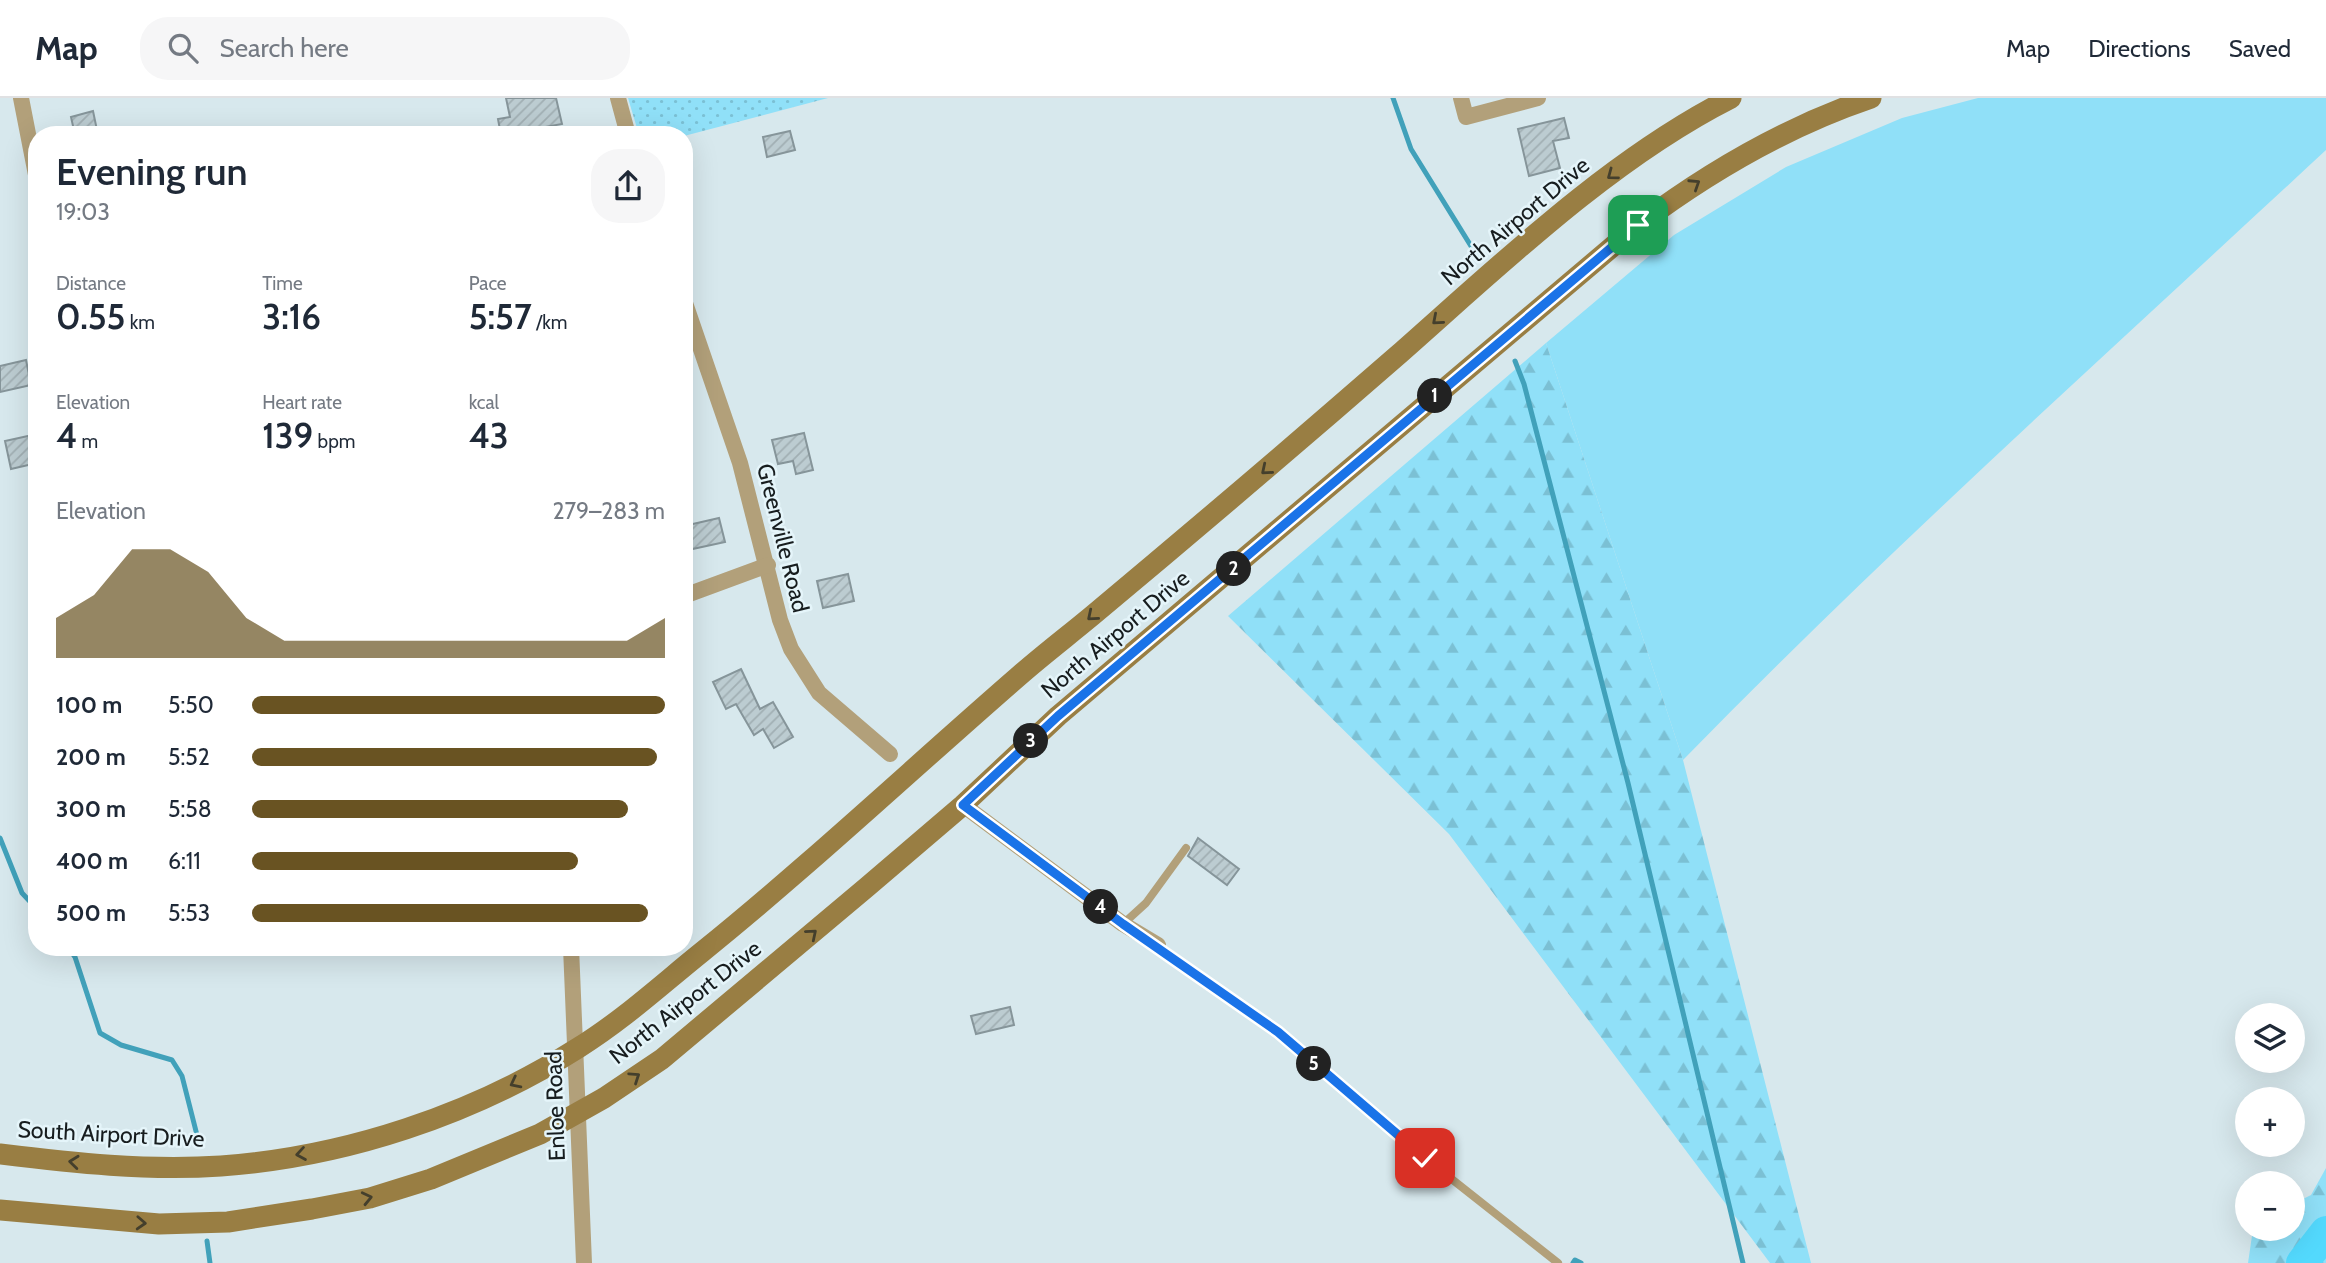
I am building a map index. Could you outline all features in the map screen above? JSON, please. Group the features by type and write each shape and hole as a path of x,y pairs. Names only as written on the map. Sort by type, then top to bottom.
{"main road":[{"name":"North Airport Drive","path":"575,1050 628,1014 820,854 1022,672 1290,449 1593,189 1659,139 1731,98"},
{"name":"North Airport Drive","path":"578,1113 662,1059 963,805 1058,716 1638,225 1690,186 1740,156 1804,124 1871,98"},
{"name":"South Airport Drive","path":"0,1154 159,1168 223,1166 303,1154 356,1144 413,1127 515,1084 575,1050"},
{"path":"0,1210 159,1224 229,1222 312,1209 370,1198 431,1180 540,1134 578,1113"}],"street":[{"path":"21,98 28,134"},
{"path":"618,98 626,126"},
{"path":"1461,98 1466,117 1538,98"},
{"name":"Greenville Road","path":"693,326 740,463 785,635 807,676 829,703 890,754"},
{"path":"693,593 768,565"},
{"path":"963,805 1123,924 1158,945"},
{"name":"Enloe Road","path":"571,956 584,1263"}],"lane":[{"path":"1123,924 1146,903 1186,848"},
{"path":"1158,945 1278,1032 1425,1158 1558,1263"}],"green space":[{"path":"628,98 828,98 693,134 693,126 636,126"},
{"path":"1978,98 2326,98 2326,150 1920,527 1683,760 1546,343 1674,235 1786,167 1902,118"},
{"path":"1546,343 1683,760 1811,1263 1770,1263 1449,834 1228,616"},
{"path":"2326,1168 2326,1263 2248,1263 2251,1241 2305,1241 2305,1198 2311,1195"}],"building":[{"path":"506,98 556,98 562,124 499,126 498,119 510,117"},
{"path":"93,111 96,126 73,126 71,117"},
{"path":"1564,118 1569,138 1553,141 1560,168 1529,176 1518,129"},
{"path":"790,131 795,150 767,157 763,137"},
{"path":"26,360 28,386 0,392 0,366"},
{"path":"804,433 813,470 796,474 793,461 778,464 772,440"},
{"path":"28,436 28,465 11,469 5,441"},
{"path":"719,518 725,542 693,549 693,524"},
{"path":"848,574 854,601 823,608 817,581"},
{"path":"741,669 760,709 773,702 793,737 774,748 763,729 754,735 736,704 726,709 713,682"},
{"path":"1198,838 1239,869 1227,885 1188,856"},
{"path":"1010,1007 1014,1025 976,1034 971,1016"}],"waterway":[{"path":"1393,98 1411,149 1479,259"},
{"path":"1515,361 1524,384 1628,783 1743,1263"},
{"path":"0,838 22,893 28,899"},
{"path":"74,956 100,1033 121,1045 172,1060 182,1076 199,1143"},
{"path":"2302,1263 2326,1232"},
{"path":"207,1241 210,1263"},
{"path":"1573,1263 1575,1260 1581,1263"}],"route":[{"path":"1425,1158 1278,1032 1158,945 1123,924 963,805 1058,716 1326,492 1512,329 1638,225"}]}
